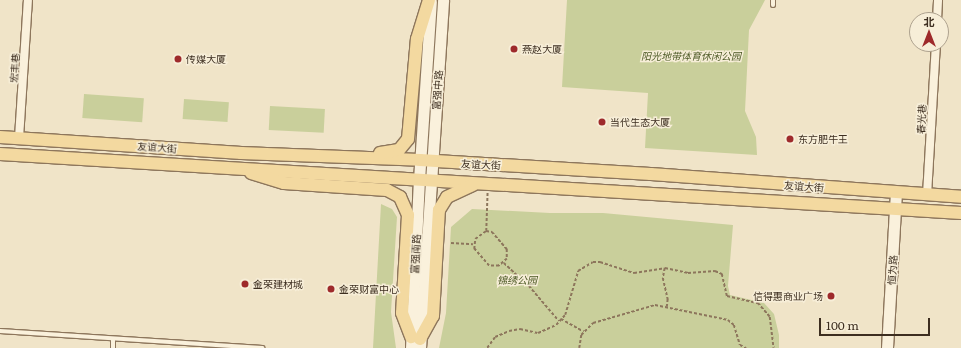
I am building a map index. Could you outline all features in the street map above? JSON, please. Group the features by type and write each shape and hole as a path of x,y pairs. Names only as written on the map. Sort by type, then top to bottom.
{"main road":[{"path":"241,153 275,149 385,153 403,147 409,133 417,39 430,0"},
{"name":"富强中路","path":"420,160 430,0"},
{"name":"富强中路","path":"431,181 443,0"},
{"name":"友谊大街","path":"0,137 241,153 420,160 961,197"},
{"name":"友谊大街","path":"0,154 961,213"},
{"name":"富强南路","path":"416,343 418,180 420,160"},
{"path":"228,167 284,183 387,190 396,194 407,210 402,313 416,343"},
{"name":"富强南路","path":"416,343 431,181"},
{"path":"416,343 433,316 439,210 447,197 476,183"},
{"name":"恒为路","path":"887,348 896,192"}],"street":[{"name":"宏丰巷","path":"19,138 28,0"},
{"path":"937,12 938,0"},
{"name":"春光巷","path":"927,195 936,52"}],"lane":[{"path":"0,331 262,348"},
{"path":"113,339 113,348"}],"path":[{"path":"486,231 488,184"},
{"path":"486,231 492,232 507,249 507,259 504,264 499,266 489,266 474,249 473,244 478,235 486,231"},
{"path":"451,243 473,244"},
{"path":"487,348 495,337 509,331 520,329 538,333 559,322 565,315 576,276 583,267 600,262 634,273 665,268 688,273 715,272 722,274 727,296 758,303 770,317 774,348"},
{"path":"504,264 529,286 559,322"},
{"path":"665,268 663,278 668,299 667,307"},
{"path":"579,348 584,332 593,323 631,314 644,307 667,307 728,320 734,325 740,345 746,348"},
{"path":"561,319 584,332"}],"green space":[{"name":"阳光地带体育休闲公园","path":"567,0 765,0 749,30 745,111 756,137 757,155 645,148 648,93 562,87"},
{"path":"84,94 144,98 142,122 82,118"},
{"path":"184,99 229,102 227,122 183,119"},
{"path":"270,106 325,109 324,133 269,130"},
{"path":"381,204 392,209 397,217 391,312 396,348 373,348"},
{"name":"锦绣公园","path":"472,209 550,213 603,213 733,225 728,286 730,295 764,303 774,314 779,335 779,348 439,348 446,313 451,227"}],"place":[{"name":"燕赵大厦","path":"514,49"},
{"name":"传媒大厦","path":"178,59"},
{"name":"当代生态大厦","path":"602,122"},
{"name":"东方肥牛王","path":"790,139"},
{"name":"金荣建材城","path":"245,284"},
{"name":"金荣财富中心","path":"331,289"},
{"name":"信得惠商业广场","path":"831,296"}]}
